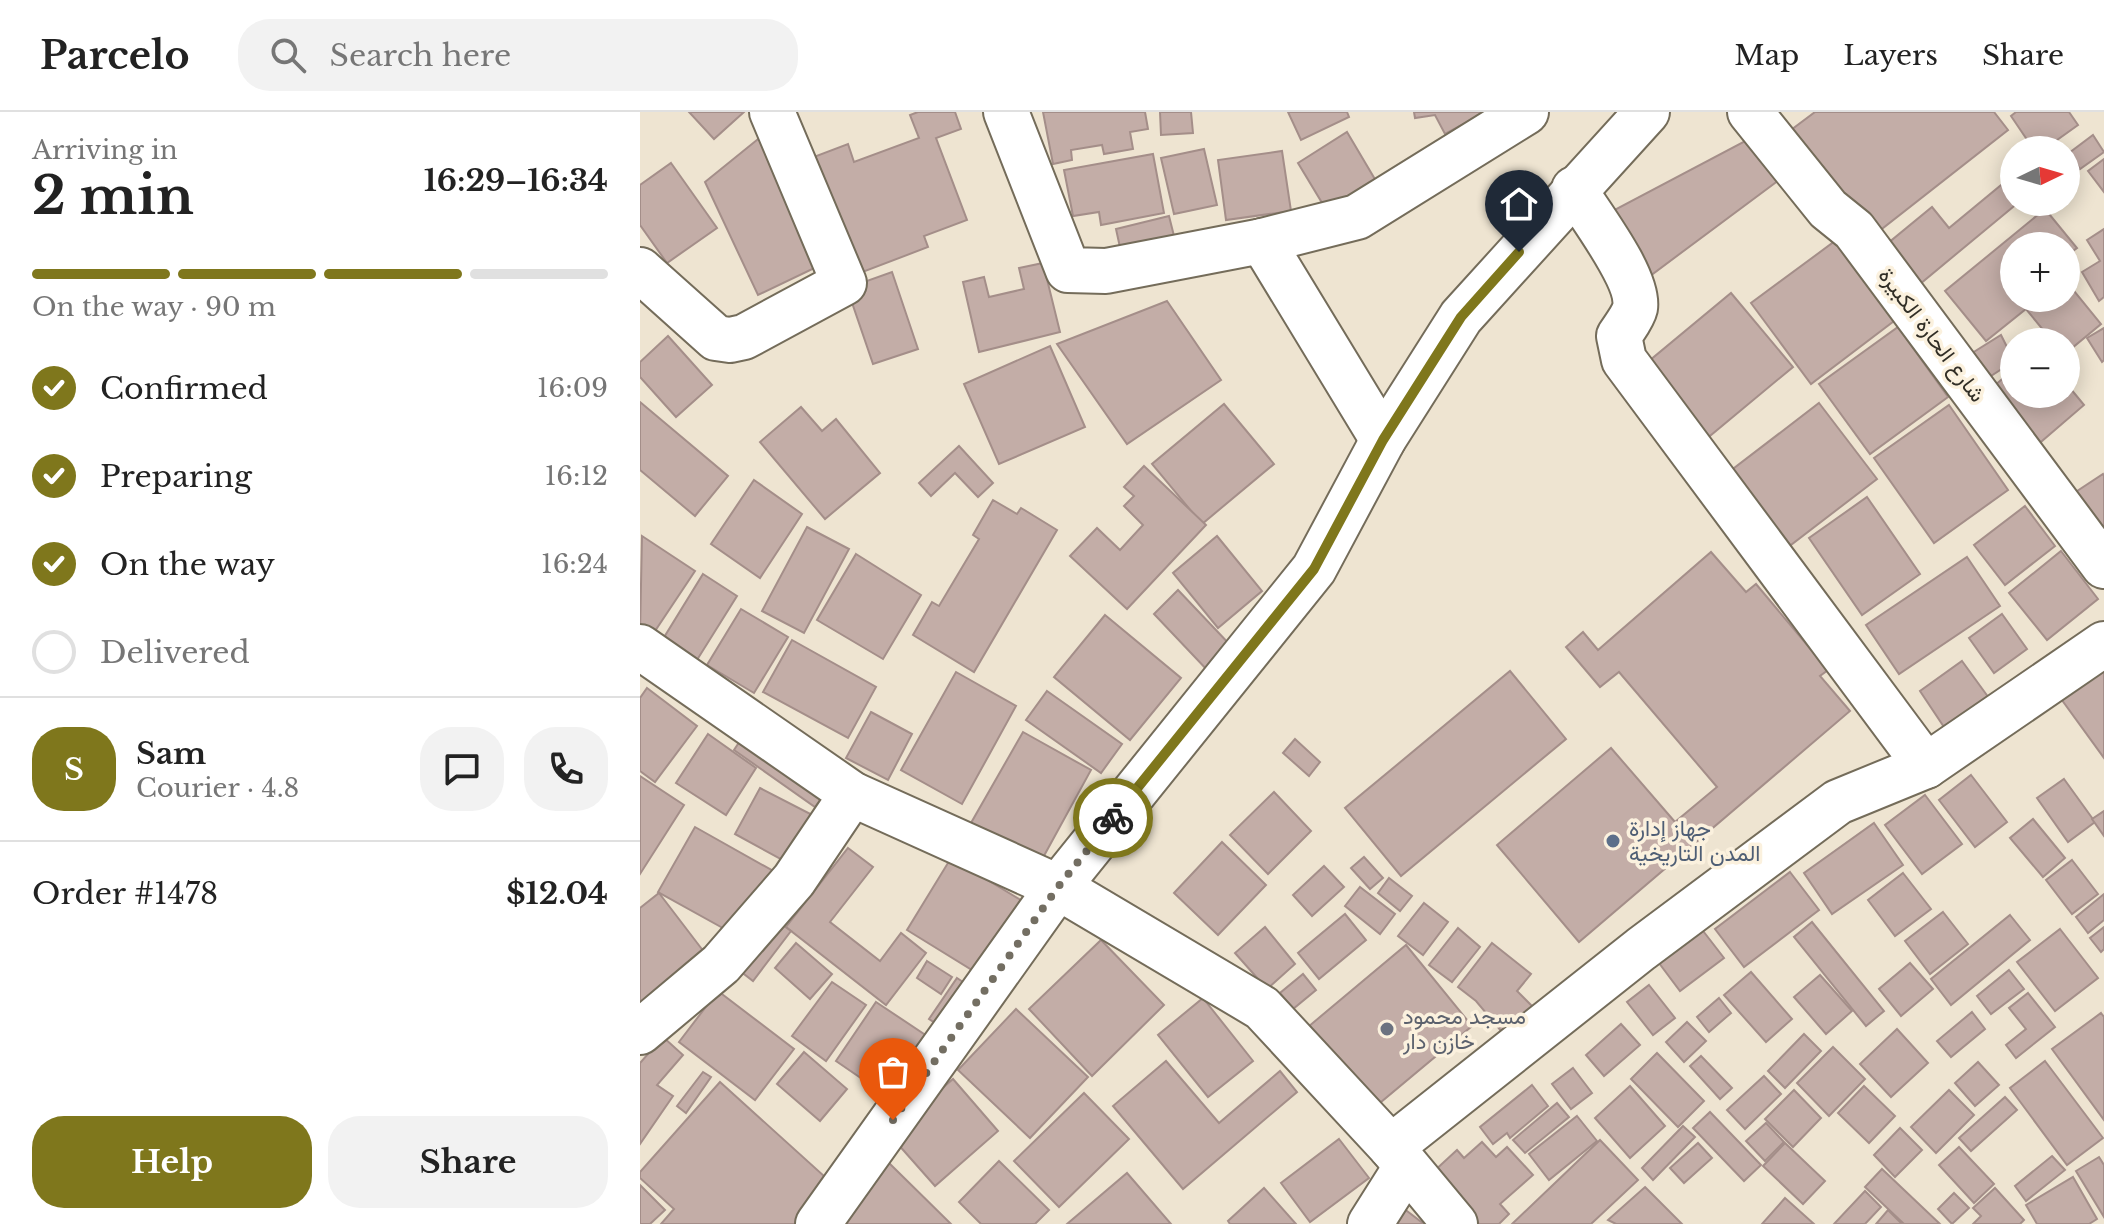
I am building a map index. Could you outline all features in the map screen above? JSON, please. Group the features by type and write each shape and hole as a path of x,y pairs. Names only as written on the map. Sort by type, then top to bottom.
{"street":[{"path":"640,270 716,338 730,340 744,337 844,283 772,112"},
{"path":"1006,112 1068,270 1106,271 1262,241 1357,217 1526,112"},
{"path":"818,1224 1058,887 1314,569 1383,440 1461,317 1647,112"},
{"name":"شارع الحارة الكبيرة","path":"1750,112 1828,209 1854,230 2104,566"},
{"path":"1574,189 1624,269 1634,297 1635,309 1619,336 1624,360 1926,766"},
{"path":"1262,241 1383,440"},
{"path":"1370,1224 1398,1157 1641,949 1838,802 1926,766 2104,644"},
{"path":"640,647 852,794 1058,887 1262,1008 1455,1224"},
{"path":"640,1032 721,964 794,880 852,794"}],"building":[{"path":"689,112 744,112 714,139"},
{"path":"918,112 955,112 961,129 936,138 967,220 924,236 928,247 852,276 811,158 848,144 854,162 919,138 910,115"},
{"path":"1043,112 1145,112 1148,129 1130,132 1133,149 1104,154 1102,145 1071,150 1072,160 1053,164"},
{"path":"1160,112 1191,112 1193,133 1161,135"},
{"path":"1288,112 1347,112 1349,117 1301,140"},
{"path":"1414,112 1486,112 1445,134 1435,115 1415,118"},
{"path":"1815,112 1994,112 2008,130 1869,239 1787,133"},
{"path":"2016,112 2069,112 2078,125 2063,136 2025,136 2011,116"},
{"path":"768,131 827,262 758,295 705,182"},
{"path":"1347,132 1376,181 1327,211 1298,163"},
{"path":"2093,135 2104,152 2080,169 2080,145"},
{"path":"1749,139 1779,180 1650,276 1603,216"},
{"path":"1204,149 1217,205 1174,214 1161,158"},
{"path":"1282,151 1291,211 1226,220 1218,160"},
{"path":"1153,154 1164,213 1101,225 1099,212 1073,216 1064,170"},
{"path":"2104,159 2104,192 2088,171"},
{"path":"671,163 717,228 667,263 640,225 640,185"},
{"path":"2000,186 2002,216 1920,284 1887,244 1932,207 1949,228"},
{"path":"1169,216 1175,240 1121,252 1116,229"},
{"path":"2036,216 2051,216 2064,232 2017,232"},
{"path":"2104,229 2104,297 2099,301 2082,272 2100,261 2087,240"},
{"path":"1835,241 1894,321 1811,384 1751,303"},
{"path":"2000,246 2000,312 2022,312 1986,341 1945,291"},
{"path":"1043,263 1060,332 979,352 963,282 984,277 989,297 1024,289 1019,268"},
{"path":"892,272 918,349 873,364 847,288"},
{"path":"1731,293 1793,367 1699,445 1637,371"},
{"path":"2080,298 2101,324 2080,341 2080,328 2042,328 2028,312 2080,312"},
{"path":"1167,301 1221,380 1127,444 1057,344"},
{"path":"1898,327 1948,397 1870,454 1819,384"},
{"path":"2104,328 2104,360 2102,362 2087,338"},
{"path":"668,336 712,385 676,417 640,377 640,362"},
{"path":"2000,336 2000,370 1977,385 1961,360"},
{"path":"1050,346 1085,427 999,464 964,384"},
{"path":"2000,381 2000,408 2080,408 2080,400 2084,405 2028,453 1981,397"},
{"path":"640,402 728,476 695,516 640,470"},
{"path":"1819,403 1877,479 1783,551 1725,475"},
{"path":"1224,404 1274,464 1202,524 1152,464"},
{"path":"1949,405 2008,490 1934,543 1874,458"},
{"path":"801,407 822,431 836,419 880,473 825,519 760,442"},
{"path":"959,446 993,483 978,497 955,473 931,496 919,483"},
{"path":"1144,466 1206,525 1127,609 1070,556 1097,528 1120,550 1143,525 1124,506 1134,496 1124,487"},
{"path":"2104,476 2104,560 2065,499"},
{"path":"754,480 802,514 760,578 711,544"},
{"path":"1867,497 1920,574 1862,615 1809,538"},
{"path":"993,500 1017,514 1021,508 1057,530 974,672 913,635 932,602 939,606 979,539 973,535"},
{"path":"2025,506 2055,546 2005,585 1974,545"},
{"path":"807,527 849,549 804,633 762,611"},
{"path":"642,536 695,571 649,640 640,633"},
{"path":"1217,536 1262,591 1218,628 1173,573"},
{"path":"2061,551 2098,599 2047,640 2009,593"},
{"path":"1711,552 1746,592 1756,584 1828,670 1820,676 1850,711 1579,942 1497,845 1611,748 1675,822 1717,787 1619,672 1600,687 1566,647 1583,632 1598,650"},
{"path":"856,554 921,595 883,659 817,620"},
{"path":"1967,557 2000,606 1899,674 1866,625"},
{"path":"703,574 737,596 697,660 663,639"},
{"path":"1178,590 1234,649 1210,673 1154,614"},
{"path":"741,609 788,637 754,693 707,665"},
{"path":"2002,614 2027,649 1994,673 1969,638"},
{"path":"1105,615 1181,678 1130,740 1054,677"},
{"path":"792,640 876,687 848,738 763,692"},
{"path":"2104,647 2104,758 2051,685"},
{"path":"1962,661 1994,705 1950,736 1920,691"},
{"path":"1510,671 1566,739 1401,876 1345,808"},
{"path":"956,672 1016,706 962,804 901,770"},
{"path":"647,688 697,726 655,782 640,771 640,698"},
{"path":"1047,691 1122,744 1101,773 1026,720"},
{"path":"871,712 912,734 888,780 846,758"},
{"path":"1023,732 1091,770 1040,863 971,823"},
{"path":"708,734 756,768 726,815 676,783"},
{"path":"744,735 826,792 815,807 734,750"},
{"path":"1295,739 1320,762 1309,776 1283,753"},
{"path":"1971,775 2007,822 1975,847 1939,800"},
{"path":"640,776 684,805 640,874"},
{"path":"2064,779 2095,822 2068,842 2037,798"},
{"path":"760,788 822,820 797,868 735,834"},
{"path":"1274,792 1311,831 1268,874 1230,835"},
{"path":"1925,795 1962,844 1922,874 1885,825"},
{"path":"2104,811 2104,836 2092,819"},
{"path":"2033,819 2065,858 2043,877 2010,838"},
{"path":"1874,823 1903,865 1832,914 1804,873"},
{"path":"695,827 775,872 739,937 658,892"},
{"path":"1222,842 1266,885 1218,935 1174,893"},
{"path":"848,848 873,867 830,922 880,961 901,933 926,953 886,1005 786,927"},
{"path":"1364,857 1383,878 1370,889 1351,868"},
{"path":"951,858 1029,905 985,978 907,930"},
{"path":"2072,860 2098,894 2072,914 2046,880"},
{"path":"1324,866 1344,887 1312,916 1293,895"},
{"path":"1790,872 1819,910 1744,967 1715,929"},
{"path":"1903,873 1931,909 1895,936 1868,900"},
{"path":"1389,878 1412,896 1400,911 1378,893"},
{"path":"1360,887 1395,914 1380,934 1345,906"},
{"path":"659,893 714,965 640,1023 640,908"},
{"path":"2104,894 2104,920 2088,933 2076,917"},
{"path":"1424,903 1448,922 1423,955 1398,936"},
{"path":"1943,912 1968,944 1930,974 1905,941"},
{"path":"1345,914 1366,940 1319,979 1298,953"},
{"path":"2010,915 2030,940 1951,1005 1931,979"},
{"path":"773,918 791,931 753,981 735,967"},
{"path":"1812,922 1884,1011 1866,1026 1794,937"},
{"path":"1265,927 1295,964 1267,989 1235,953"},
{"path":"1700,927 1724,958 1680,991 1656,959"},
{"path":"2104,927 2104,949 2101,952 2090,938"},
{"path":"1458,928 1480,947 1452,982 1429,965"},
{"path":"2060,929 2098,978 2055,1011 2017,962"},
{"path":"1101,940 1164,1005 1092,1076 1029,1009"},
{"path":"796,943 832,974 810,999 775,968"},
{"path":"1492,943 1531,974 1517,991 1537,1011 1507,1038 1476,1001 1458,987"},
{"name":"مسجد محمود خازن دار","path":"1406,945 1472,1026 1369,1112 1302,1032"},
{"path":"927,961 952,977 941,994 917,978"},
{"path":"1910,963 1933,989 1901,1016 1879,989"},
{"path":"2009,970 2024,989 1991,1014 1977,996"},
{"path":"1751,972 1792,1019 1766,1042 1724,995"},
{"path":"1303,974 1316,990 1293,1009 1280,993"},
{"path":"1820,975 1852,1011 1826,1034 1794,997"},
{"path":"957,978 975,990 947,1031 929,1019"},
{"path":"832,982 866,1005 826,1061 792,1036"},
{"path":"1649,985 1675,1018 1653,1035 1627,1002"},
{"path":"718,991 794,1049 755,1100 679,1042"},
{"path":"2028,993 2055,1027 2016,1058 2006,1045 2026,1029 2009,1008"},
{"path":"1203,998 1253,1061 1208,1097 1158,1035"},
{"path":"1719,998 1731,1013 1709,1032 1697,1017"},
{"path":"876,1002 936,1042 896,1102 836,1061"},
{"path":"1016,1009 1088,1077 1030,1138 958,1070"},
{"path":"1972,1012 1985,1029 1951,1057 1937,1041"},
{"path":"2101,1013 2104,1017 2104,1120 2052,1049"},
{"path":"1687,1022 1706,1041 1684,1062 1666,1042"},
{"path":"1621,1024 1640,1045 1604,1076 1586,1055"},
{"path":"1897,1029 1928,1063 1891,1097 1860,1064"},
{"path":"1804,1034 1821,1051 1785,1088 1768,1071"},
{"path":"663,1037 683,1055 657,1085 673,1096 640,1144 640,1063"},
{"path":"1833,1047 1865,1079 1829,1116 1797,1083"},
{"path":"804,1052 847,1089 820,1121 777,1084"},
{"path":"1657,1053 1704,1101 1678,1127 1631,1079"},
{"path":"1701,1056 1732,1088 1720,1099 1690,1066"},
{"path":"1166,1061 1219,1123 1280,1071 1297,1092 1183,1189 1113,1106"},
{"path":"2045,1061 2103,1138 2067,1165 2010,1088"},
{"path":"1978,1062 1999,1085 1975,1106 1955,1083"},
{"path":"1573,1068 1592,1093 1571,1109 1552,1084"},
{"path":"703,1072 711,1077 686,1113 677,1106"},
{"path":"1764,1076 1781,1094 1745,1129 1727,1110"},
{"path":"953,1079 998,1131 935,1186 889,1134"},
{"path":"720,1082 835,1186 801,1224 661,1224 674,1209 640,1178 640,1172"},
{"path":"1532,1085 1548,1106 1510,1138 1507,1133 1493,1144 1480,1127"},
{"path":"1630,1086 1665,1126 1630,1158 1595,1118"},
{"path":"1864,1086 1895,1116 1869,1143 1838,1113"},
{"path":"1794,1090 1821,1118 1793,1147 1765,1119"},
{"path":"1949,1090 1974,1115 1936,1153 1911,1127"},
{"path":"1084,1093 1129,1139 1059,1207 1014,1161"},
{"path":"2005,1097 2017,1110 1971,1151 1959,1138"},
{"path":"1557,1103 1569,1117 1525,1153 1513,1140"},
{"path":"1710,1112 1761,1165 1744,1181 1693,1128"},
{"path":"1577,1116 1597,1141 1549,1180 1529,1154"},
{"path":"1766,1123 1784,1142 1765,1161 1746,1141"},
{"path":"1683,1126 1695,1137 1653,1180 1642,1168"},
{"path":"1900,1128 1922,1150 1895,1177 1874,1155"},
{"path":"1339,1139 1369,1178 1310,1222 1281,1183"},
{"path":"1600,1140 1638,1180 1591,1224 1512,1224"},
{"path":"1482,1142 1496,1157 1507,1147 1533,1175 1500,1204 1509,1214 1499,1224 1479,1224 1432,1173 1457,1150 1464,1158"},
{"path":"1698,1143 1712,1158 1684,1183 1670,1168"},
{"path":"1785,1143 1825,1181 1803,1204 1763,1166"},
{"path":"1959,1147 1994,1184 1974,1203 1939,1165"},
{"path":"2052,1156 2065,1170 2026,1201 2015,1186"},
{"path":"2099,1157 2104,1165 2104,1217 2076,1171"},
{"path":"999,1161 1049,1210 1035,1224 981,1224 959,1202"},
{"path":"888,1162 951,1224 827,1224"},
{"path":"1882,1169 1940,1224 1904,1224 1865,1187"},
{"path":"1127,1173 1171,1224 1067,1224"},
{"path":"2073,1177 2097,1219 2089,1224 2037,1224 2026,1205"},
{"path":"640,1185 665,1210 650,1224 640,1224"},
{"path":"1645,1187 1682,1224 1616,1224 1608,1220"},
{"path":"1264,1188 1296,1224 1230,1224 1228,1221"},
{"path":"1995,1188 2024,1220 2020,1224 1973,1224 1981,1216 1973,1208"},
{"path":"1865,1191 1881,1207 1865,1224 1834,1224"},
{"path":"1954,1193 1969,1208 1952,1224 1938,1209"},
{"path":"1390,1198 1424,1224 1371,1224"},
{"path":"1785,1198 1814,1224 1762,1224"},
{"path":"1888,1210 1902,1224 1876,1224"}],"way so far":[{"path":"893,1120 1058,887 1113,818"}],"place":[{"name":"جهاز إدارة المدن التاريخية","path":"1613,841"},
{"name":"مسجد محمود خازن دار","path":"1387,1029"}],"route":[{"path":"1113,818 1314,569 1383,440 1461,317 1519,252"}]}
